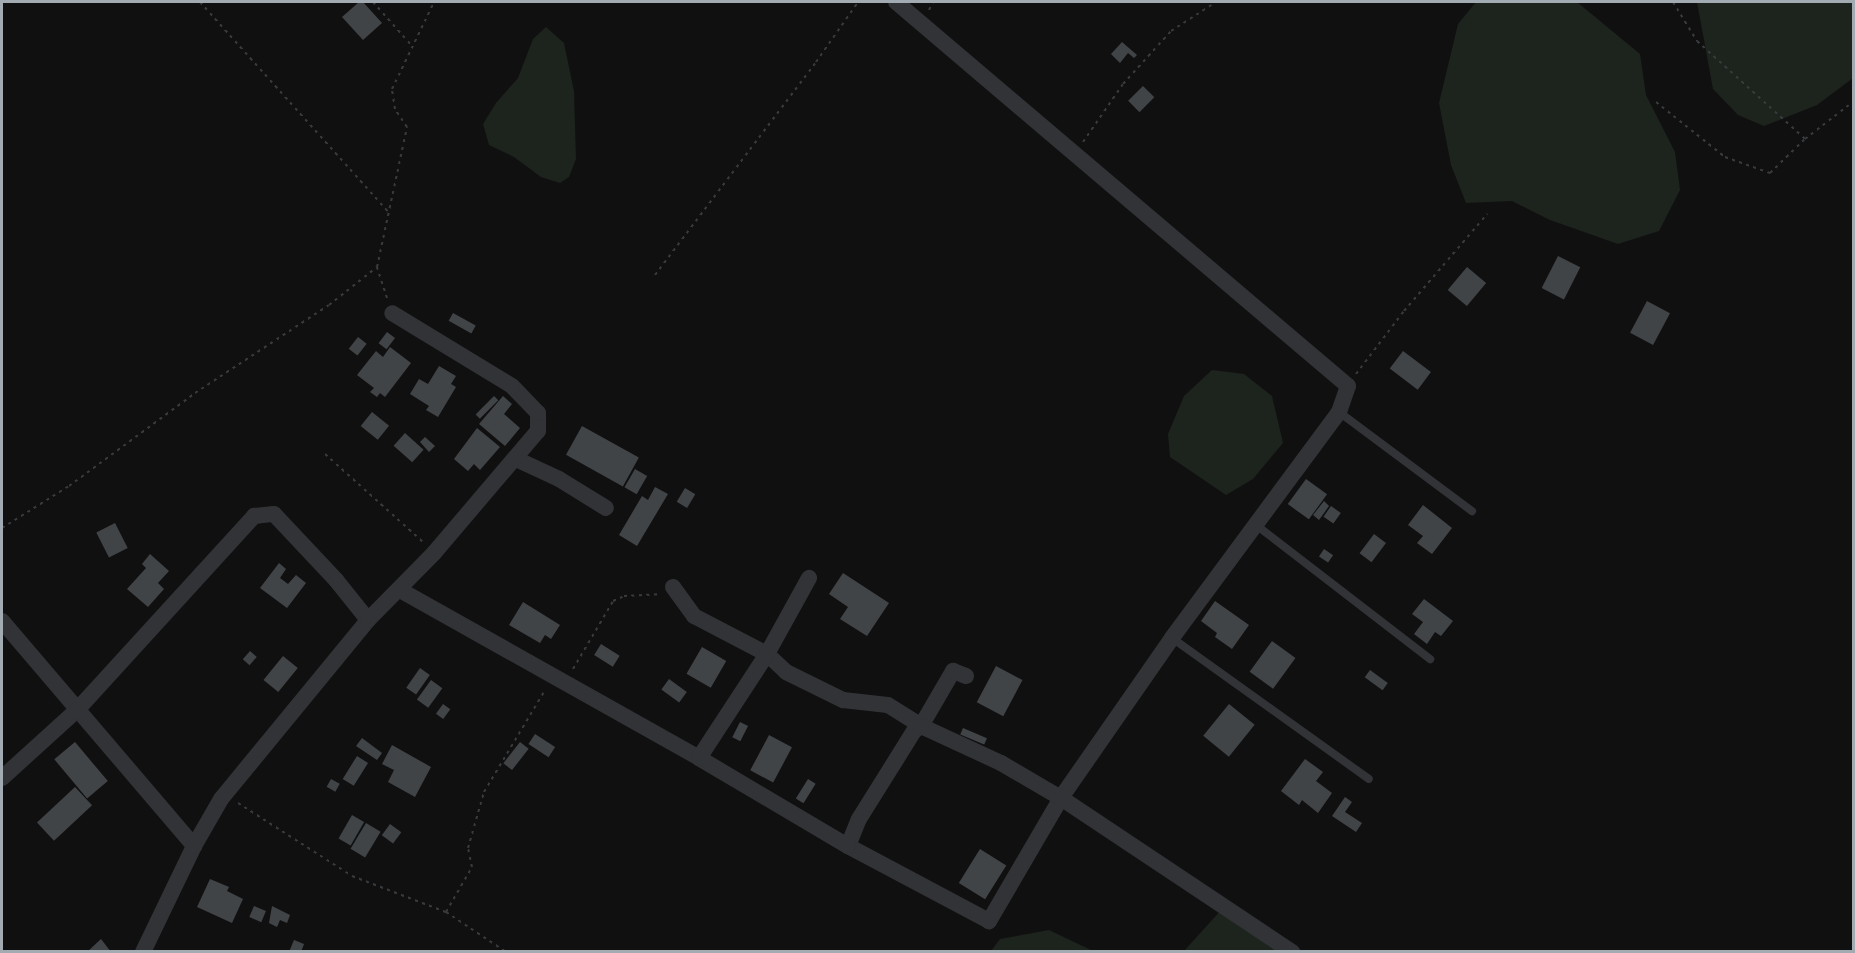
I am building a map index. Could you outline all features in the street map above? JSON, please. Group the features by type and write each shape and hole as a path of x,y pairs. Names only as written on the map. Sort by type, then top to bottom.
{"street":[{"path":"400,590 699,758 848,846 989,921 1061,798 1172,638 1339,412 1348,386 896,2"},
{"path":"142,951 194,846 221,799 368,620 434,553 538,431 538,413 512,386 392,313"},
{"path":"516,459 560,479 606,508"},
{"path":"2,778 77,710 254,516 274,513 336,580 368,620"},
{"path":"699,758 767,654 809,578"},
{"path":"673,587 694,616 767,654 786,672 808,685 843,700 888,705 921,726 1001,763 1061,798 1293,951"},
{"path":"2,621 194,846"},
{"path":"848,846 859,819 914,731 921,726 953,671 966,676"}],"lane":[{"path":"1339,412 1473,511"},
{"path":"1256,525 1430,659"},
{"path":"1172,638 1368,779"}],"path":[{"path":"200,2 390,214"},
{"path":"373,2 413,47"},
{"path":"392,313 377,267 407,127 395,109 392,89 434,2"},
{"path":"655,275 858,2"},
{"path":"1076,153 1123,84 1171,31 1216,2"},
{"path":"1673,2 1697,41 1805,139"},
{"path":"1656,102 1725,157 1770,173 1805,139 1854,101"},
{"path":"1348,386 1404,311 1487,214"},
{"path":"2,528 69,486 195,393 329,305 377,267"},
{"path":"325,454 434,553"},
{"path":"446,912 472,867 468,848 484,792 544,691 572,672 613,601 624,596 664,593 673,587"},
{"path":"221,799 242,803 352,876 446,912 506,951"}],"shaded area":[{"path":"1476,2 1577,2 1640,54 1646,95 1675,152 1680,190 1659,231 1618,244 1550,220 1512,201 1466,203 1451,165 1439,103 1458,24"},
{"path":"1697,2 1853,2 1853,78 1817,105 1764,126 1738,115 1713,89"},
{"path":"546,27 564,43 574,91 576,159 569,177 560,183 541,177 514,157 489,145 483,124 496,103 518,78 533,39"},
{"path":"1212,370 1244,374 1272,396 1283,443 1253,479 1226,495 1170,457 1168,434 1184,396"},
{"path":"1222,909 1278,952 1183,952"},
{"path":"1049,930 1093,951 991,951 1000,939"}],"building":[{"path":"359,2 363,2 382,23 363,40 342,17"},
{"path":"1122,42 1137,55 1134,58 1128,53 1120,63 1111,54"},
{"path":"1143,86 1154,97 1139,112 1128,101"},
{"path":"1558,256 1580,267 1564,299 1542,288"},
{"path":"1467,267 1486,283 1467,306 1448,290"},
{"path":"1647,301 1670,313 1653,345 1630,333"},
{"path":"453,313 476,326 471,333 449,321"},
{"path":"387,332 395,338 387,349 379,343"},
{"path":"358,337 367,344 357,356 349,349"},
{"path":"390,347 411,363 385,397 380,393 377,397 370,392 374,388 357,375 376,351 383,357"},
{"path":"1403,351 1431,372 1418,390 1390,369"},
{"path":"439,366 456,376 451,384 456,387 438,417 426,410 429,406 410,394 419,379 428,384"},
{"path":"494,396 498,400 480,419 476,414"},
{"path":"503,396 512,404 504,414 520,428 505,446 479,424"},
{"path":"372,412 389,426 378,440 361,426"},
{"path":"582,426 639,458 623,486 566,455"},
{"path":"477,428 500,447 480,470 474,464 468,471 454,459"},
{"path":"405,433 424,450 412,462 394,446"},
{"path":"425,437 435,446 429,452 420,442"},
{"path":"635,469 647,476 637,494 624,487"},
{"path":"1306,479 1327,494 1309,519 1288,504"},
{"path":"655,487 668,494 637,546 619,535 642,496 648,500"},
{"path":"685,488 695,494 687,508 677,502"},
{"path":"1324,501 1329,506 1319,520 1313,515"},
{"path":"1423,505 1452,528 1432,554 1417,543 1423,536 1408,525"},
{"path":"1331,506 1341,513 1333,524 1324,517"},
{"path":"115,523 128,548 109,557 96,533"},
{"path":"1374,534 1386,543 1372,562 1360,553"},
{"path":"1324,549 1333,555 1328,563 1319,556"},
{"path":"150,554 169,571 158,583 164,589 148,607 127,589 146,568 142,564"},
{"path":"279,563 286,569 280,578 288,584 296,575 306,583 287,608 260,588"},
{"path":"843,573 889,603 867,636 840,619 848,607 829,594"},
{"path":"1424,599 1453,621 1441,636 1435,632 1427,644 1414,634 1423,622 1412,614"},
{"path":"1215,601 1249,625 1232,649 1215,637 1217,633 1201,621"},
{"path":"523,602 560,625 551,639 545,635 540,643 509,625"},
{"path":"1272,641 1295,658 1273,689 1250,672"},
{"path":"601,644 620,656 613,667 594,655"},
{"path":"702,647 726,661 711,688 686,674"},
{"path":"250,651 257,657 250,665 243,659"},
{"path":"283,656 298,668 278,692 263,680"},
{"path":"996,666 1022,680 1003,716 977,702"},
{"path":"420,668 430,675 416,695 406,688"},
{"path":"1370,670 1388,683 1383,690 1365,677"},
{"path":"669,679 687,692 679,702 661,690"},
{"path":"431,680 442,688 428,708 417,699"},
{"path":"443,704 450,709 443,719 436,714"},
{"path":"1229,704 1255,725 1229,757 1203,736"},
{"path":"740,722 748,726 740,741 732,737"},
{"path":"963,728 987,738 984,745 960,734"},
{"path":"535,734 555,747 549,757 528,744"},
{"path":"769,735 792,747 773,783 750,770"},
{"path":"362,738 382,753 377,760 356,746"},
{"path":"75,742 108,781 87,798 54,759"},
{"path":"520,742 529,749 512,770 503,763"},
{"path":"392,745 431,767 415,797 388,782 394,770 382,764"},
{"path":"357,756 368,763 354,786 343,779"},
{"path":"1305,759 1323,772 1316,781 1332,793 1318,813 1302,800 1299,805 1281,791"},
{"path":"331,779 340,784 335,792 327,787"},
{"path":"808,779 816,784 803,803 796,799"},
{"path":"75,787 92,805 54,841 37,822"},
{"path":"1345,797 1352,802 1345,812 1362,823 1356,832 1332,816"},
{"path":"352,815 364,822 351,845 338,838"},
{"path":"366,823 381,832 365,857 351,849"},
{"path":"390,824 401,832 393,844 382,835"},
{"path":"980,849 1006,865 985,899 959,883"},
{"path":"210,879 229,887 227,891 243,899 232,923 197,907"},
{"path":"254,906 266,911 261,922 249,917"},
{"path":"272,906 290,915 287,923 280,920 277,927 269,923"},
{"path":"101,939 111,952 87,952"},
{"path":"294,940 304,944 301,952 289,952"}]}
